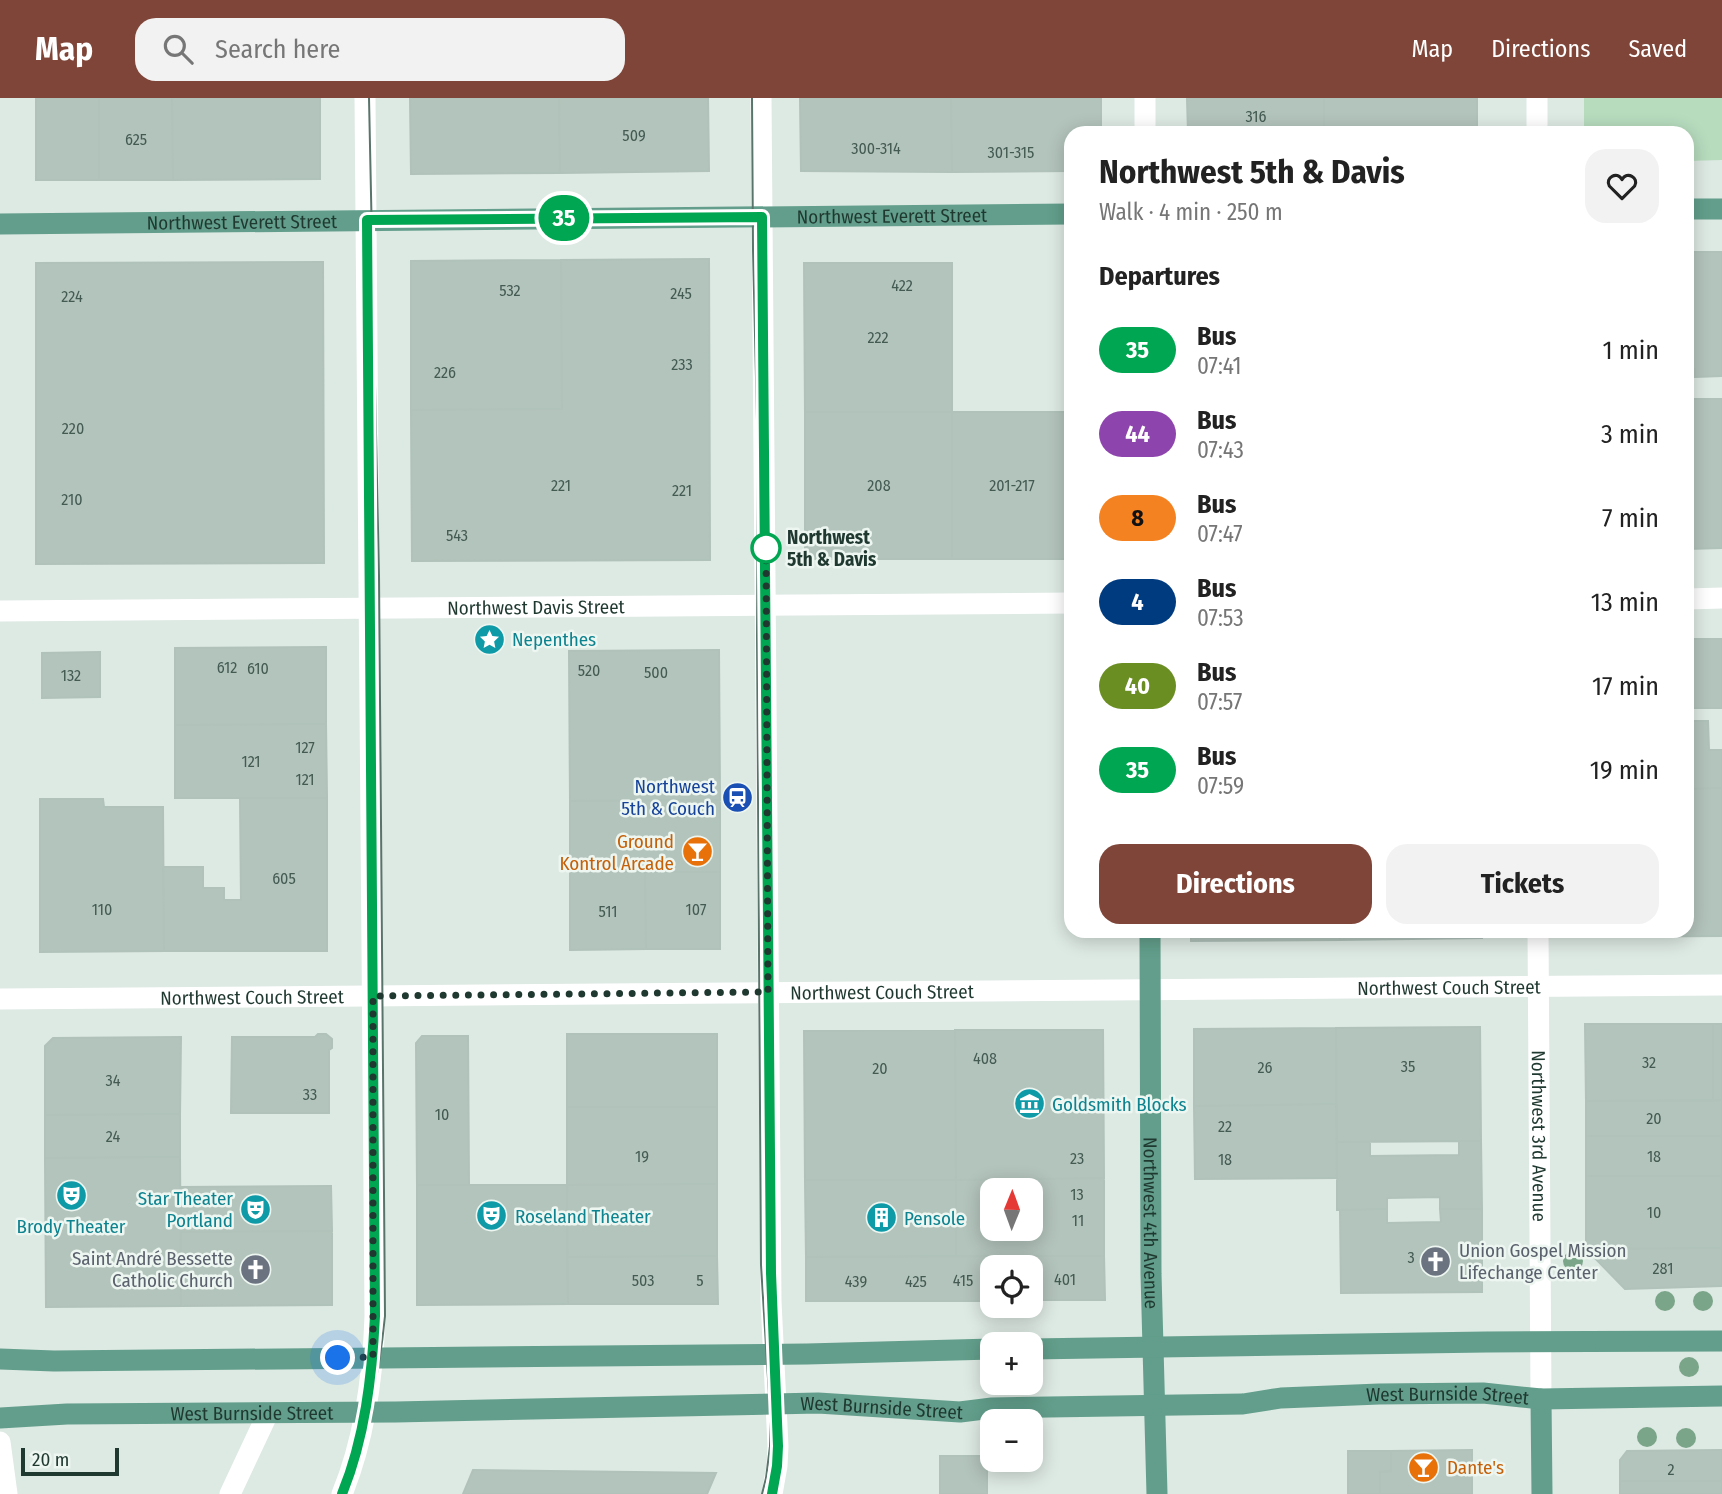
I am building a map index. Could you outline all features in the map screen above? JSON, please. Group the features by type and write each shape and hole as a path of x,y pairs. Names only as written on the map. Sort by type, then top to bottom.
{"main road":[{"path":"1694,209 1722,209"},
{"name":"Northwest Everett Street","path":"0,224 1064,214"},
{"name":"Northwest 4th Avenue","path":"1150,938 1153,1347 1157,1494"},
{"path":"1043,1349 1722,1341"},
{"path":"0,1359 773,1354 980,1349"},
{"name":"West Burnside Street","path":"0,1418 67,1413 365,1412 818,1403 960,1412 1243,1404 1281,1398 1356,1394 1483,1393 1541,1399 1722,1396"},
{"path":"1541,1399 1542,1494"}],"street":[{"path":"342,1494 357,1449 373,1357 373,996 365,98"},
{"path":"761,98 768,992 777,1466 772,1494"},
{"path":"1145,98 1145,126"},
{"path":"1537,98 1537,126"},
{"path":"1694,599 1722,598"},
{"name":"Northwest Davis Street","path":"0,611 1064,603"},
{"name":"Northwest 3rd Avenue","path":"1538,938 1541,1399"},
{"name":"Northwest Couch Street","path":"0,999 1722,985"},
{"path":"230,1494 268,1413"},
{"path":"0,1441 7,1494"}],"green space":[{"path":"1584,98 1722,98 1722,160 1694,161 1694,126 1584,126"}],"building":[{"path":"36,98 99,98 99,180 36,180"},
{"path":"99,98 172,98 173,180 99,180"},
{"path":"172,98 320,98 320,179 173,180"},
{"path":"410,98 559,98 560,173 411,174"},
{"path":"559,98 708,98 709,171 560,173"},
{"path":"800,98 951,98 952,172 801,171"},
{"path":"951,98 1101,98 1101,126 1064,126 1064,171 952,172"},
{"path":"1187,98 1324,98 1324,126 1188,126"},
{"path":"1324,98 1477,98 1477,126 1324,126"},
{"path":"1694,252 1722,252 1722,376 1695,377"},
{"path":"709,259 710,560 412,561 411,410 562,409 561,260"},
{"path":"561,260 562,409 411,410 411,261"},
{"path":"323,262 324,563 36,564 36,263"},
{"path":"804,263 952,263 952,412 805,412"},
{"path":"1694,399 1722,399 1722,548 1694,549"},
{"path":"805,412 952,412 952,559 805,559"},
{"path":"952,412 1064,412 1064,559 952,559"},
{"path":"1694,639 1722,639 1722,708 1694,708"},
{"path":"326,647 326,724 175,725 175,648"},
{"path":"719,650 720,800 570,801 569,651"},
{"path":"100,652 100,697 42,698 42,653"},
{"path":"1694,721 1708,721 1709,750 1722,750 1722,788 1694,789"},
{"path":"326,724 327,798 175,798 175,725"},
{"path":"1722,788 1722,936 1694,936 1694,789"},
{"path":"240,798 327,798 327,951 164,951 163,867 203,867 203,888 224,888 224,900 241,900"},
{"path":"40,799 103,799 104,807 163,807 164,951 40,952"},
{"path":"720,800 720,872 570,872 570,801"},
{"path":"570,872 645,872 646,949 570,950"},
{"path":"645,872 720,872 720,949 646,949"},
{"path":"1191,938 1340,938 1340,940 1191,941"},
{"path":"1340,938 1482,938 1340,940"},
{"path":"1585,1024 1713,1024 1713,1101 1586,1101"},
{"path":"1713,1024 1722,1024 1722,1100 1713,1101"},
{"path":"1480,1027 1481,1141 1337,1142 1336,1028"},
{"path":"1336,1028 1336,1104 1194,1106 1194,1029"},
{"path":"955,1030 956,1180 805,1180 804,1031"},
{"name":"Goldsmith Blocks","path":"955,1030 1103,1030 1104,1178 956,1180"},
{"path":"318,1034 326,1034 332,1039 332,1048 329,1050 329,1113 231,1113 232,1037 315,1037"},
{"path":"567,1034 717,1034 717,1107 567,1107"},
{"path":"422,1036 468,1036 469,1185 417,1185 416,1043"},
{"path":"181,1037 180,1114 45,1115 45,1046 53,1038"},
{"path":"1722,1100 1722,1136 1586,1136 1586,1101"},
{"path":"1336,1104 1337,1178 1195,1179 1194,1106"},
{"path":"567,1107 717,1107 717,1184 567,1185"},
{"path":"180,1114 180,1157 45,1158 45,1115"},
{"path":"1586,1136 1722,1136 1722,1176 1586,1176"},
{"path":"1459,1141 1481,1141 1482,1209 1440,1209 1440,1197 1387,1198 1387,1209 1337,1210 1337,1142 1370,1142 1370,1156 1459,1155"},
{"path":"180,1157 181,1306 46,1307 45,1158"},
{"path":"1586,1176 1722,1176 1722,1248 1586,1249"},
{"path":"1104,1178 1104,1256 956,1256 956,1180 980,1180 980,1241 1043,1241 1043,1179"},
{"name":"Pensole","path":"805,1180 956,1180 956,1256 806,1257"},
{"path":"717,1184 717,1256 567,1257 567,1185"},
{"name":"Roseland Theater","path":"417,1185 567,1185 568,1304 417,1305"},
{"name":"Star Theater Portland","path":"331,1186 332,1231 181,1232 181,1187"},
{"path":"1387,1209 1387,1223 1441,1222 1440,1209 1482,1209 1482,1292 1341,1293 1340,1210"},
{"name":"Saint André Bessette Catholic Church","path":"332,1231 332,1305 181,1306 181,1232"},
{"path":"1722,1248 1722,1286 1625,1289 1586,1249"},
{"path":"717,1256 718,1304 568,1304 567,1257"},
{"path":"980,1256 980,1301 806,1301 806,1257"},
{"path":"1043,1256 1104,1256 1105,1300 1043,1300"},
{"path":"1472,1450 1472,1494 1380,1494 1380,1472 1391,1471 1391,1451"},
{"path":"1722,1450 1722,1481 1620,1481 1620,1460 1627,1451"},
{"path":"1348,1451 1391,1451 1391,1471 1380,1472 1380,1494 1348,1494"},
{"path":"940,1456 980,1456 980,1472 987,1472 987,1494 940,1494"},
{"path":"473,1470 716,1473 707,1494 463,1494"},
{"path":"1620,1481 1722,1481 1722,1494 1620,1494"}],"tram line":[{"path":"343,1494 370,1406 385,1316 379,576 369,98"},
{"path":"752,98 758,462 761,1265 770,1411 770,1446 762,1494"}],"bus line":[{"name":"35","path":"342,1494 357,1449 371,1382 375,1316 367,220 691,217 762,217 771,1313 778,1446 772,1494"}],"place":[{"name":"Northwest 5th & Davis","path":"766,548"},
{"name":"Nepenthes","path":"489,639"},
{"name":"Northwest 5th & Couch","path":"738,797"},
{"name":"Ground Kontrol Arcade","path":"697,852"},
{"name":"Goldsmith Blocks","path":"1029,1104"},
{"name":"Brody Theater","path":"71,1195"},
{"name":"Star Theater Portland","path":"256,1209"},
{"name":"Roseland Theater","path":"492,1216"},
{"name":"Pensole","path":"881,1218"},
{"name":"Union Gospel Mission Lifechange Center","path":"1436,1261"},
{"name":"Saint André Bessette Catholic Church","path":"256,1269"},
{"name":"Dante's","path":"1424,1467"}],"route":[{"path":"338,1358 373,1357 373,996 768,992 766,548"}]}
